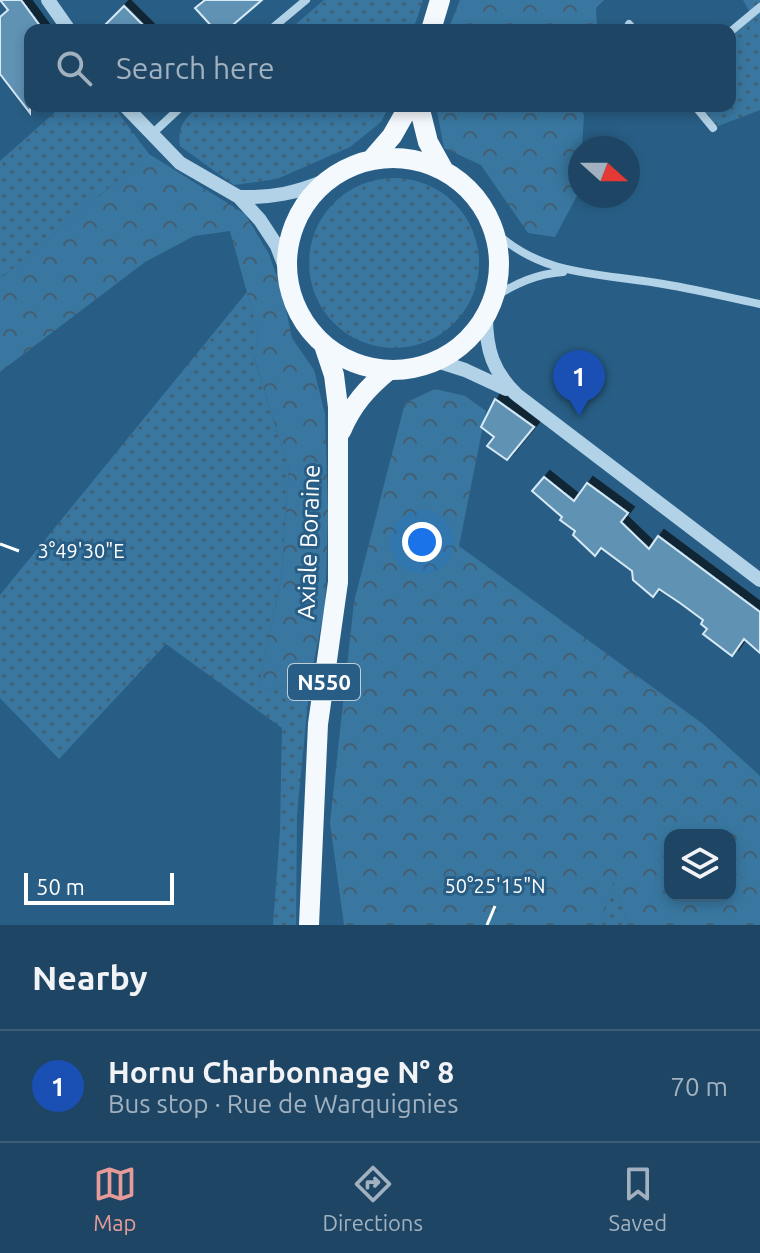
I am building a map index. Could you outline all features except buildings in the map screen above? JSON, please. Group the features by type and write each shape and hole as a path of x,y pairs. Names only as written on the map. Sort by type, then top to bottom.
{"main road":[{"path":"433,24 440,0"},
{"path":"372,159 392,136 406,112"},
{"path":"420,112 428,142 443,169"},
{"path":"408,158 443,169 475,195 495,232 500,265 490,307 465,342 437,361 414,368 389,370 354,362 324,345 305,324 294,301 288,275 290,240 303,207 327,180 348,167 372,159 408,158"},
{"path":"324,345 334,375 338,439"},
{"name":"Axiale Boraine","path":"309,925 318,724 338,582 338,439 349,412 366,389 389,370"}],"street":[{"path":"48,0 65,24"},
{"path":"277,24 306,0"},
{"path":"736,27 760,7"},
{"path":"131,112 180,163 239,197 269,233 288,275"},
{"path":"152,134 176,112"},
{"path":"700,112 713,128"},
{"path":"239,197 270,198 299,192 327,180"},
{"path":"495,232 511,247 543,264 571,272 658,283 760,304"},
{"path":"571,272 543,274 517,282 490,307 486,339 491,361 502,380 517,395 760,580"},
{"path":"437,361 479,375 517,395"}],"green space":[{"path":"324,0 423,0 415,24 296,24"},
{"path":"460,0 604,0 596,8 597,24 450,24"},
{"path":"743,0 760,0 760,110 713,128 700,112 736,112 736,27 751,14"},
{"path":"55,112 118,112 149,154 0,279 0,161"},
{"path":"193,112 386,112 381,122 350,147 277,179 234,185 180,146 183,123"},
{"path":"437,112 582,112 584,115 583,136 568,136 568,208 570,208 555,237 528,233 481,165 444,148"},
{"path":"149,154 245,214 269,254 283,295 292,338 314,370 325,414 328,515 325,606 310,680 260,692 261,672 281,582 289,469 254,357 259,336 230,231 194,236 145,262 0,372 0,279"},
{"path":"394,178 427,184 454,203 473,230 479,263 473,296 454,323 427,342 394,348 361,342 334,323 315,296 309,263 315,230 334,203 361,184"},
{"path":"247,292 259,336 254,358 289,469 281,582 261,672 260,692 310,680 297,815 296,925 273,925 280,830 282,728 166,644 59,759 0,698 0,595"},
{"path":"435,389 465,396 486,411 459,546 703,724 760,776 760,925 628,925 614,881 599,925 344,925 330,823 354,602 405,403"},
{"path":"614,880 628,925 599,925"}],"place":[{"name":"Hornu Charbonnage N° 8","path":"579,416"}]}
